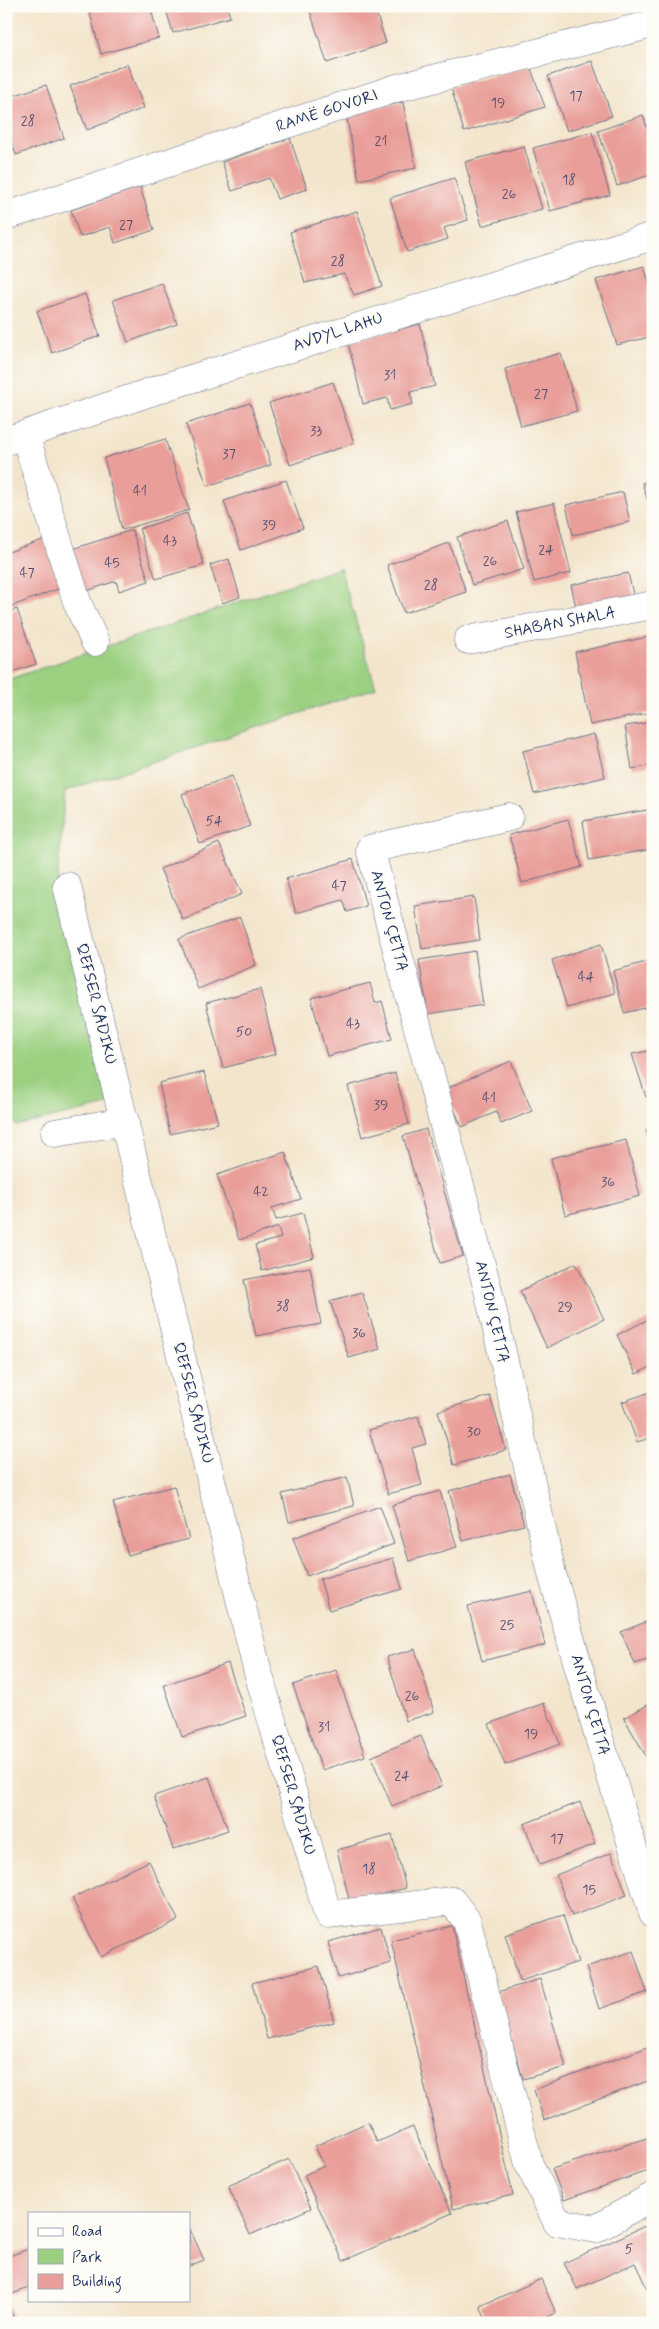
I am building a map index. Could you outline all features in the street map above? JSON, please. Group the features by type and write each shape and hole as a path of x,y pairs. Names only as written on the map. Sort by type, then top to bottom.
{"street":[{"name":"RAMË GOVORI","path":"6,216 398,88 653,24"},
{"name":"AVDYL LAHU","path":"95,642 77,602 16,438 168,386 376,320 653,236"},
{"name":"SHABAN SHALA","path":"468,640 653,605"},
{"name":"ANTON ÇETTA","path":"509,817 370,849 488,1290 552,1574 597,1732 653,1913"},
{"name":"QEFSER SADIKU","path":"67,886 256,1669 328,1915 452,1901 467,1921 529,2164 557,2222 596,2229 653,2196"},
{"path":"55,1133 125,1121"}],"green space":[{"path":"340,568 376,688 65,791 57,886 108,1105 16,1126 6,1114 6,680"}],"building":[{"path":"88,6 150,6 159,38 101,54"},
{"path":"165,6 227,6 230,17 173,33"},
{"path":"323,6 374,6 386,43 327,63 310,11"},
{"path":"592,61 612,116 567,131 548,76"},
{"path":"127,64 144,108 87,130 70,86"},
{"path":"530,66 545,107 464,132 451,87"},
{"path":"46,85 64,138 16,155 6,127 6,98"},
{"path":"403,102 416,168 359,180 346,114"},
{"path":"643,115 653,145 653,174 617,186 598,131"},
{"path":"592,132 610,195 550,211 533,148"},
{"path":"290,138 307,189 277,199 269,178 232,191 222,162"},
{"path":"524,146 542,209 482,226 465,162"},
{"path":"454,178 468,220 444,228 448,239 407,252 390,198"},
{"path":"140,187 154,230 115,243 110,227 80,237 71,210"},
{"path":"357,211 382,286 354,295 344,274 305,283 290,232"},
{"path":"644,266 653,295 653,336 617,345 596,280"},
{"path":"162,283 177,324 128,342 113,300"},
{"path":"85,294 100,336 52,353 37,311"},
{"path":"420,324 435,386 410,392 413,404 390,410 387,398 363,404 348,342"},
{"path":"561,353 577,411 521,426 505,369"},
{"path":"333,382 354,443 290,465 269,403"},
{"path":"250,403 271,465 207,486 186,424"},
{"path":"165,439 189,510 122,530 104,458"},
{"path":"286,480 303,528 241,550 224,501"},
{"path":"653,480 653,514 652,514 642,483"},
{"path":"623,492 630,522 573,535 566,505"},
{"path":"554,503 571,573 534,582 516,512"},
{"path":"187,513 204,565 156,579 139,529"},
{"path":"508,521 524,569 472,585 457,537"},
{"path":"132,530 149,581 119,591 116,581 84,592 69,550"},
{"path":"45,539 63,587 7,608 6,553"},
{"path":"449,543 466,592 404,613 387,565"},
{"path":"229,559 240,597 222,603 210,565"},
{"path":"628,573 635,602 578,615 571,585"},
{"path":"17,609 36,664 6,674 6,613"},
{"path":"648,637 653,666 653,712 590,725 575,652"},
{"path":"653,722 653,765 632,769 625,726"},
{"path":"594,734 605,777 534,794 523,751"},
{"path":"232,776 250,826 200,844 182,794"},
{"path":"647,810 653,849 589,860 583,821"},
{"path":"568,819 582,867 522,883 509,835"},
{"path":"219,843 242,894 183,920 160,869"},
{"path":"353,859 366,906 347,912 343,900 296,913 286,879"},
{"path":"474,897 480,940 422,949 415,906"},
{"path":"240,917 256,965 198,989 179,939"},
{"path":"601,944 615,993 567,1008 552,960"},
{"path":"475,951 483,1005 428,1014 419,960"},
{"path":"653,960 653,1006 624,1013 613,971"},
{"path":"370,983 375,1003 382,1001 392,1039 327,1056 311,998"},
{"path":"260,989 276,1054 223,1068 206,1003"},
{"path":"653,1050 653,1095 646,1097 632,1054"},
{"path":"511,1061 532,1111 501,1124 496,1112 462,1127 445,1089"},
{"path":"204,1072 218,1123 170,1134 159,1083"},
{"path":"395,1073 409,1124 362,1137 348,1086"},
{"path":"653,1128 653,1156 652,1156 646,1130"},
{"path":"426,1129 463,1256 440,1263 403,1136"},
{"path":"626,1140 640,1196 565,1215 551,1158"},
{"path":"285,1152 301,1199 272,1208 276,1220 303,1213 314,1257 262,1271 255,1245 281,1238 278,1227 239,1240 217,1175"},
{"path":"576,1263 604,1319 547,1348 520,1291"},
{"path":"310,1267 321,1324 256,1336 244,1280"},
{"path":"362,1292 380,1349 349,1358 330,1301"},
{"path":"653,1317 653,1366 636,1374 617,1335"},
{"path":"653,1391 653,1437 637,1442 622,1402"},
{"path":"490,1396 506,1450 454,1465 438,1411"},
{"path":"418,1416 426,1444 412,1448 422,1485 388,1494 369,1430"},
{"path":"510,1474 524,1525 463,1541 449,1491"},
{"path":"347,1477 354,1506 289,1522 282,1494"},
{"path":"174,1486 189,1539 128,1555 113,1502"},
{"path":"440,1491 457,1547 409,1561 392,1505"},
{"path":"380,1506 394,1544 307,1576 293,1538"},
{"path":"393,1558 402,1589 329,1610 320,1579"},
{"path":"532,1591 545,1645 482,1661 468,1606"},
{"path":"653,1619 653,1658 635,1664 621,1632"},
{"path":"415,1649 434,1712 406,1721 387,1657"},
{"path":"228,1663 246,1716 182,1737 164,1685"},
{"path":"336,1670 365,1756 322,1770 293,1685"},
{"path":"653,1702 653,1754 647,1758 624,1718"},
{"path":"544,1703 560,1744 505,1765 489,1724"},
{"path":"421,1736 442,1786 392,1806 371,1757"},
{"path":"209,1777 228,1830 173,1849 154,1796"},
{"path":"580,1802 595,1844 540,1865 524,1824"},
{"path":"392,1835 406,1888 350,1903 337,1850"},
{"path":"611,1853 627,1895 572,1916 556,1875"},
{"path":"149,1861 178,1920 101,1957 72,1898"},
{"path":"563,1915 578,1962 520,1981 505,1934"},
{"path":"452,1926 513,2195 453,2209 391,1940"},
{"path":"381,1927 391,1963 338,1978 328,1942"},
{"path":"633,1951 647,1992 599,2009 586,1967"},
{"path":"319,1966 334,2022 267,2039 252,1983"},
{"path":"540,1979 566,2067 523,2079 498,1992"},
{"path":"653,2045 653,2079 544,2120 534,2090"},
{"path":"368,2122 377,2142 413,2127 452,2213 343,2261 304,2175 324,2166 315,2146"},
{"path":"653,2136 653,2169 564,2200 552,2169"},
{"path":"289,2159 311,2208 250,2235 228,2186"},
{"path":"653,2215 653,2237 644,2219"},
{"path":"645,2226 653,2243 653,2301 635,2263 577,2289 564,2263"},
{"path":"190,2229 204,2260 190,2266"},
{"path":"28,2249 28,2288 6,2296 6,2257"},
{"path":"541,2279 556,2313 535,2323 487,2323 480,2306"},
{"path":"7,2300 15,2323 6,2323"}]}
